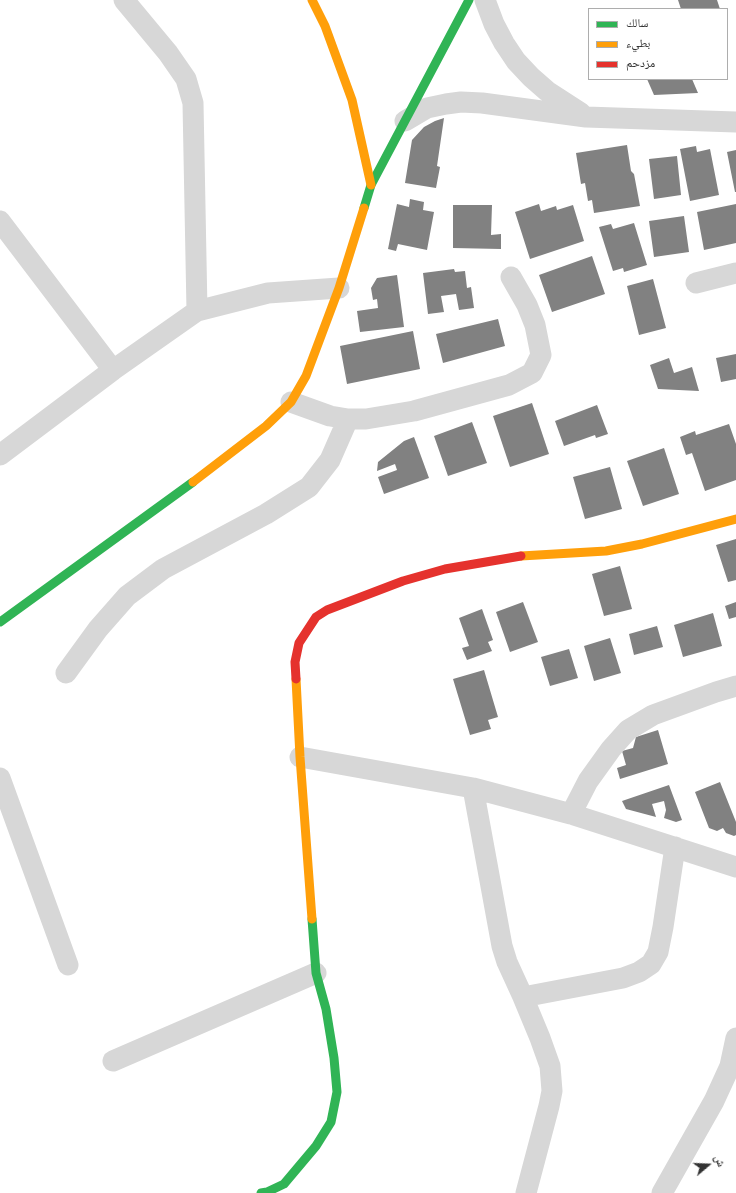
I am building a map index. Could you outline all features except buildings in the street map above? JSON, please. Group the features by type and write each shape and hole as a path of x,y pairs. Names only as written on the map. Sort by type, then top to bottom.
{"street":[{"path":"124,0 168,53 186,80 193,103 197,311"},
{"path":"312,0 325,26 352,100 371,185"},
{"path":"0,622 204,474 266,426 291,402 306,376 339,288 371,185 469,0"},
{"path":"485,0 494,24 516,61 547,91 586,117"},
{"path":"406,121 427,108 461,102 482,103 586,117 736,122"},
{"path":"0,221 113,370"},
{"path":"696,283 736,273"},
{"path":"291,402 330,416 348,420 366,419 414,410 509,385 532,373 541,354 535,325 527,305 511,277"},
{"path":"0,455 113,370 197,311 268,293 339,288"},
{"path":"66,673 98,629 127,596 163,569 266,514 309,486 330,460 348,420"},
{"path":"261,1193 267,1192 284,1184 316,1146 331,1122 337,1092 334,1058 326,1009 316,973 300,757 295,662 299,643 308,628 316,617 327,610 403,581 445,569 512,557 606,551 650,542 736,519"},
{"path":"571,814 588,781 611,749 628,730 653,715 736,686"},
{"path":"300,757 473,788 571,814 736,867"},
{"path":"0,778 68,965"},
{"path":"473,788 502,946 507,962 540,1038 550,1066 552,1091 526,1193"},
{"path":"523,997 623,978 639,972 651,964 658,952 664,927 675,847"},
{"path":"113,1061 316,973"},
{"path":"662,1193 714,1101 730,1066 736,1038"}],"traffic: fast":[{"path":"364,208 371,185 469,0"},
{"path":"0,622 193,482"},
{"path":"261,1193 267,1192 284,1184 316,1146 331,1122 337,1092 334,1058 326,1009 316,973 312,919"}],"traffic: slow":[{"path":"312,0 325,26 352,100 371,185"},
{"path":"193,482 266,426 291,402 306,376 339,288 364,208"},
{"path":"521,556 606,551 642,544 736,519"},
{"path":"296,679 312,919"}],"traffic: jam":[{"path":"296,679 295,662 299,643 316,617 327,610 403,581 445,569 521,556"}]}
